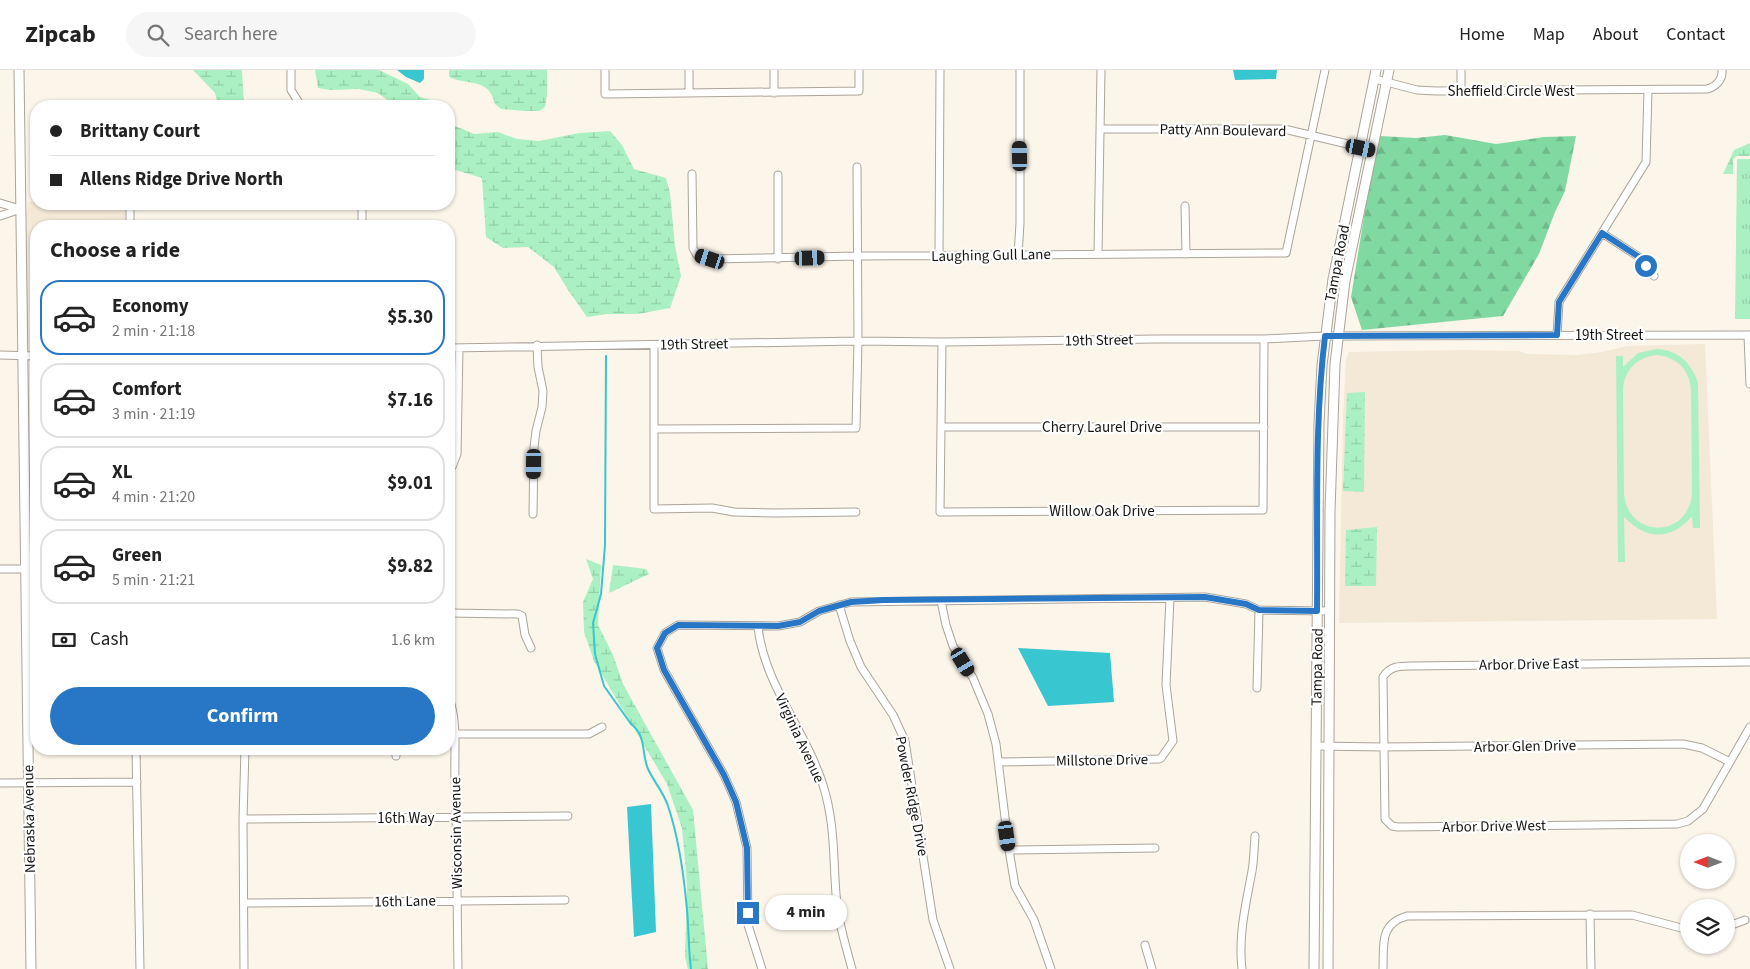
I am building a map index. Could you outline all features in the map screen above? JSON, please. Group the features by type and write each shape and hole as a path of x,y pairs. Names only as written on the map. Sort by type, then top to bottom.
{"main road":[{"name":"Nebraska Avenue","path":"19,70 31,969"},
{"name":"Tampa Road","path":"1328,969 1330,512 1333,394 1345,281 1389,70"},
{"name":"Tampa Road","path":"1314,969 1320,394 1325,336 1333,279 1376,75"},
{"path":"1318,512 1330,512"}],"street":[{"path":"291,70 291,90 297,100"},
{"path":"605,70 605,94 859,91 859,70"},
{"path":"689,70 690,93"},
{"path":"774,70 774,93"},
{"path":"939,256 940,70"},
{"path":"1018,256 1020,223 1020,70"},
{"path":"1098,254 1101,70"},
{"path":"1311,135 1325,70"},
{"path":"1461,70 1461,91"},
{"name":"Sheffield Circle West","path":"1376,75 1387,81 1417,90 1648,90 1712,88 1717,84 1722,75 1722,70"},
{"path":"1557,335 1559,302 1646,162 1648,90"},
{"name":"Patty Ann Boulevard","path":"1101,129 1284,129 1373,150"},
{"name":"Laughing Gull Lane","path":"692,174 693,248 697,255 710,259 1286,253 1311,135"},
{"path":"655,429 856,428 858,256 856,167"},
{"path":"778,175 778,259"},
{"path":"0,203 21,209"},
{"path":"1185,206 1186,254"},
{"path":"0,216 21,209"},
{"path":"1602,233 1639,257 1654,276"},
{"path":"1749,334 1750,384"},
{"name":"19th Street","path":"455,348 537,345 858,341 942,342 1264,339 1325,336 1749,334"},
{"name":"Willow Oak Drive","path":"942,342 940,512 1263,510 1264,339"},
{"path":"533,514 534,447 542,407 543,391 538,367 537,345"},
{"path":"654,345 654,509 712,508 734,512 776,513 856,512"},
{"path":"455,459 457,454 459,348"},
{"path":"0,355 30,356"},
{"name":"Cherry Laurel Drive","path":"941,427 1264,427"},
{"path":"0,569 26,569"},
{"path":"762,969 748,925 747,848 738,809 724,775 664,670 657,648 665,633 678,625 758,627 800,622 819,611 851,602 1205,597 1246,604 1259,610 1330,611"},
{"name":"Millstone Drive","path":"998,762 1161,758 1173,741 1166,685 1170,598"},
{"path":"941,601 953,646 973,678 988,714 996,744 1015,886 1034,920 1052,969"},
{"name":"Powder Ridge Drive","path":"839,605 850,641 861,666 893,715 905,741 934,920 950,969"},
{"path":"1257,688 1259,610"},
{"path":"455,613 518,614 522,616 525,635 531,648"},
{"name":"Virginia Avenue","path":"758,627 760,644 767,666 805,742 823,786 835,845 836,895 840,926 852,969"},
{"name":"Arbor Drive East","path":"1383,747 1383,677 1387,670 1396,667 1750,662"},
{"path":"455,734 589,734 602,726"},
{"path":"1730,762 1750,727"},
{"name":"Arbor Glen Drive","path":"1316,746 1683,744 1702,748 1730,762"},
{"name":"Arbor Drive West","path":"1383,747 1385,819 1392,826 1398,827 1677,824 1688,822 1702,809 1730,762"},
{"path":"136,755 140,969"},
{"path":"244,755 244,969"},
{"name":"Wisconsin Avenue","path":"455,755 458,969"},
{"path":"0,783 137,782"},
{"name":"16th Way","path":"243,819 568,816"},
{"path":"1242,969 1242,921 1252,869 1255,836"},
{"path":"1009,850 1155,848"},
{"name":"16th Lane","path":"244,903 565,900"},
{"path":"1590,914 1591,969"},
{"path":"1383,969 1384,938 1390,925 1399,918 1407,916 1632,915 1680,928"},
{"path":"1735,924 1746,920"},
{"path":"1145,944 1152,969"}],"shaded area":[{"path":"28,202 30,202 30,210 126,210 126,220 30,220 30,351 27,351 25,231"},
{"path":"1705,344 1717,619 1339,623 1343,416 1346,359 1349,352 1463,350 1578,355 1627,346"}],"green space":[{"path":"193,70 242,70 244,100 217,100 215,93"},
{"path":"315,70 379,70 408,84 420,97 430,100 387,100 378,93 359,89 330,90 318,88"},
{"path":"449,70 547,70 545,107 539,111 501,109 495,104 492,95 483,86 449,77"},
{"path":"455,126 474,134 498,132 517,139 539,141 579,133 610,131 622,145 634,169 666,178 670,193 675,246 681,276 670,308 638,314 607,314 587,317 554,267 528,247 503,248 486,237 482,178 455,170"},
{"path":"1445,135 1496,144 1544,137 1576,136 1565,191 1539,254 1503,316 1362,330 1351,297 1367,198 1380,136 1416,138"},
{"path":"1750,143 1750,156 1737,156 1733,159 1733,174 1723,174 1734,150"},
{"path":"1737,159 1750,159 1750,319 1735,319"},
{"path":"1657,349 1678,355 1692,369 1698,383 1700,528 1693,528 1692,516 1676,530 1667,533 1650,533 1632,525 1624,517 1625,562 1618,562 1616,356 1623,356 1623,367 1638,353","holes":["1657,355 1671,358 1681,366 1688,376 1690,383 1692,493 1688,508 1681,519 1670,525 1658,528 1646,526 1636,519 1628,509 1624,494 1623,390 1626,376 1633,366 1643,358"]},
{"path":"1365,392 1364,492 1343,491 1347,393"},
{"path":"1377,527 1376,586 1345,586 1346,530"},
{"path":"586,559 601,565 598,625 613,655 623,684 693,810 708,969 688,969 685,957 687,884 682,828 667,784 594,661 584,632 583,602 593,579"},
{"path":"613,565 646,569 649,574 609,593"}],"water":[{"path":"397,70 424,70 424,79 420,83 406,77"},
{"path":"1233,70 1277,70 1276,79 1235,80"},
{"path":"1018,648 1110,653 1114,702 1048,706"},
{"path":"651,804 656,932 634,937 627,807"}],"waterway":[{"path":"606,356 605,545 601,594 593,623 595,654 604,686 642,739 648,769 664,797 672,817 683,876 691,969"}],"route":[{"path":"748,913 747,848 736,802 724,775 664,670 657,648 665,633 678,625 778,626 800,622 819,611 851,602 884,600 941,601 1205,597 1246,604 1259,610 1317,611 1319,423 1325,336 1557,335 1559,302 1602,233 1639,257 1646,266"}]}
